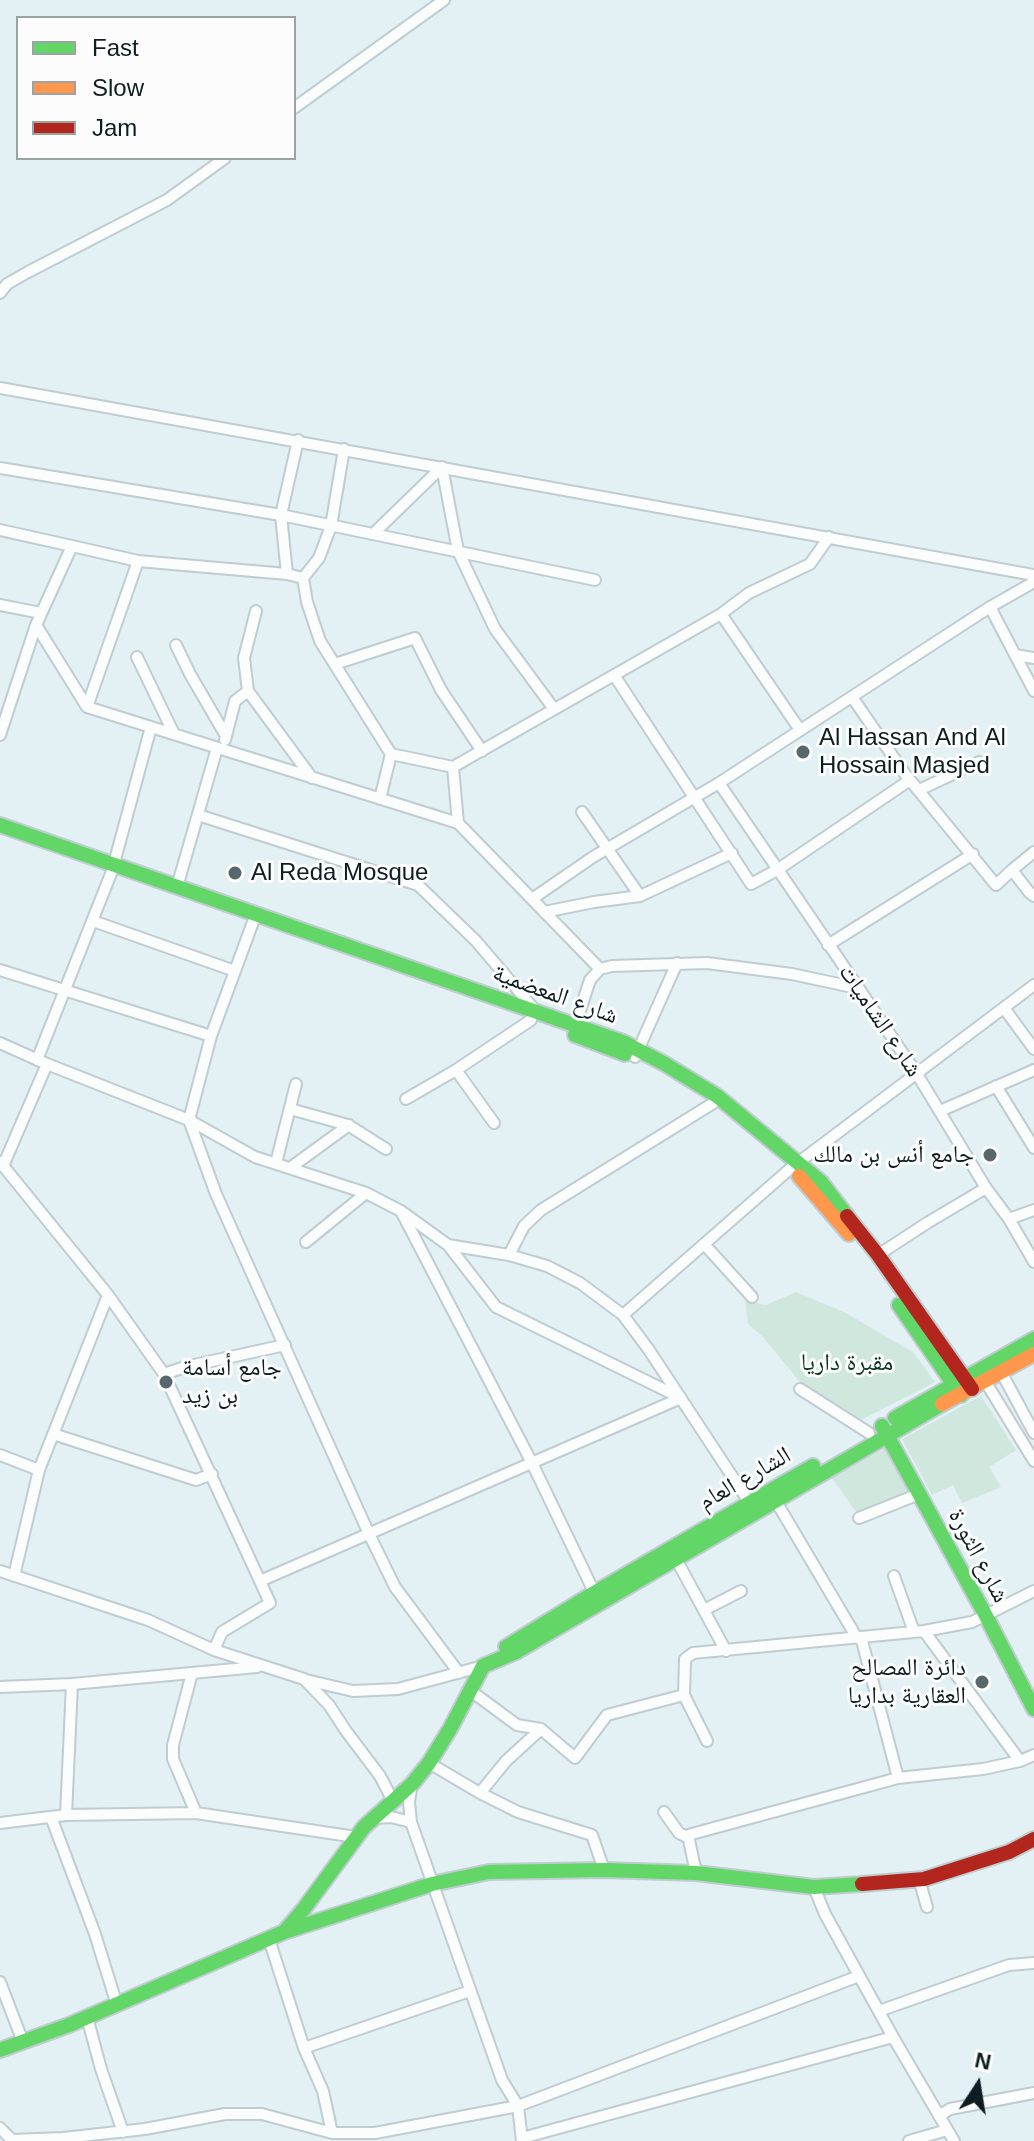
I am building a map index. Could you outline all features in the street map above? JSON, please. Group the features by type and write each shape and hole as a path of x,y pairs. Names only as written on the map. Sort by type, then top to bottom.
{"main road":[{"name":"شارع المعضمية","path":"0,825 183,893 573,1029 695,1081 717,1096 794,1166 969,1384"},
{"name":"شارع المعضمية","path":"0,834 177,887 255,917"},
{"name":"شارع المعضمية","path":"636,1054 693,1085 794,1166 821,1182 878,1255 969,1384"},
{"name":"الشارع العام","path":"483,1666 510,1643 597,1598 879,1431 999,1367 1034,1339"},
{"name":"الشارع العام","path":"999,1367 1034,1354"},
{"name":"شارع الثورة","path":"879,1431 919,1494 1034,1709"},
{"path":"597,1598 676,1559 752,1507"},
{"path":"284,1932 356,1837 412,1784 429,1763 483,1666"},
{"path":"0,2050 117,2005 284,1932 432,1884 489,1872 604,1870 696,1873 814,1887 919,1879 1009,1852 1034,1839"}],"street":[{"path":"296,107 444,0"},
{"path":"0,293 7,284 28,272 167,200 222,160"},
{"path":"0,388 1034,575"},
{"path":"287,574 281,515 298,440"},
{"path":"344,449 331,526 319,558 303,578 320,641 391,754 380,799"},
{"path":"373,534 442,467"},
{"path":"442,467 458,551 495,629 554,709"},
{"path":"0,468 281,515 595,580"},
{"path":"0,530 138,561 303,578"},
{"path":"391,754 453,767 721,614 749,593 810,564 829,537"},
{"path":"0,735 36,625 72,546"},
{"path":"87,707 138,561"},
{"path":"532,899 1034,582"},
{"path":"0,605 41,613"},
{"path":"990,607 1034,691"},
{"path":"256,611 244,658 248,691 312,778"},
{"path":"721,614 800,730"},
{"path":"36,625 87,707 458,823 600,969"},
{"path":"335,664 415,638 441,690 482,751"},
{"path":"176,645 226,736"},
{"path":"1015,655 1034,658"},
{"path":"137,657 174,734"},
{"path":"614,675 751,884 777,870 910,780"},
{"path":"177,887 235,701 248,691"},
{"path":"852,697 910,780 996,885 1034,852"},
{"path":"151,727 113,868 1,1164 108,1295 164,1374 270,1603 222,1632 214,1650"},
{"path":"919,790 979,762"},
{"path":"453,767 458,823"},
{"name":"شارع الشاميات","path":"719,783 917,1074 1034,1262"},
{"path":"582,812 640,896"},
{"path":"198,815 418,885 476,941 533,1015 456,1070 406,1099"},
{"path":"544,912 640,896 732,853"},
{"path":"828,945 973,854"},
{"path":"1012,870 1034,896"},
{"path":"255,917 211,1036 189,1120 216,1194 369,1534 395,1587 459,1673"},
{"path":"93,921 235,971"},
{"path":"636,1054 677,963"},
{"path":"573,1029 590,980 600,969 612,966 707,963 857,988"},
{"path":"0,970 211,1036"},
{"path":"623,1315 794,1166 1034,985"},
{"path":"1004,1008 1034,1049"},
{"path":"0,1043 189,1120 255,1157 366,1193 401,1211 448,1245 496,1307 681,1398"},
{"path":"456,1070 494,1123"},
{"path":"940,1111 1034,1070"},
{"path":"276,1163 296,1084"},
{"path":"996,1086 1034,1148"},
{"path":"509,1255 524,1226 541,1210 715,1102"},
{"path":"290,1109 349,1125 386,1149"},
{"path":"290,1168 349,1125"},
{"path":"0,1183 10,1176"},
{"path":"878,1255 986,1188"},
{"path":"306,1242 366,1193"},
{"path":"1009,1219 1034,1210"},
{"path":"401,1211 532,1463 597,1598"},
{"path":"704,1244 752,1297"},
{"path":"448,1245 509,1255 547,1266 580,1283 623,1315 752,1507"},
{"path":"14,1576 39,1470 108,1295"},
{"path":"164,1374 285,1345"},
{"path":"999,1367 1034,1433"},
{"path":"969,1384 994,1396 1034,1461"},
{"path":"800,1389 879,1431"},
{"path":"994,1396 1001,1390 1010,1389"},
{"path":"260,1581 681,1398"},
{"path":"53,1434 196,1480 212,1474"},
{"path":"0,1455 39,1470"},
{"path":"859,1518 919,1494"},
{"path":"772,1496 859,1638 898,1778"},
{"path":"676,1559 726,1651"},
{"path":"0,1571 148,1620 214,1650 353,1691 398,1689 483,1666"},
{"path":"894,1576 919,1632 1020,1761"},
{"path":"704,1610 741,1591"},
{"path":"707,1741 684,1695 685,1659 693,1653 919,1632 972,1622 1034,1591"},
{"path":"0,1687 72,1684 263,1666"},
{"path":"192,1673 173,1745 173,1759 196,1813"},
{"path":"304,1679 329,1705 380,1776 393,1801"},
{"path":"66,1815 72,1684"},
{"path":"471,1691 517,1725 541,1729 575,1758 607,1715 684,1695"},
{"path":"480,1793 506,1761 541,1729"},
{"path":"696,1873 688,1835 898,1778 983,1769 1034,1755"},
{"path":"429,1763 518,1812 592,1835 604,1870"},
{"path":"412,1784 409,1802 411,1822 502,2080 518,2106 522,2140 893,2037"},
{"path":"664,1812 679,1833 689,1838"},
{"path":"0,1823 66,1815 196,1813 356,1837"},
{"path":"51,1817 95,1934 117,2005"},
{"path":"373,1818 391,1817 411,1822"},
{"path":"919,1879 927,1907"},
{"path":"814,1887 859,1976 954,2141"},
{"path":"269,1939 304,2048 323,2091 332,2133"},
{"path":"879,2011 1009,1965 1034,1963"},
{"path":"0,2128 12,2140 63,2138 123,2132 225,2114 262,2114 332,2133 375,2133 518,2106 859,1976"},
{"path":"0,1982 23,2042"},
{"path":"304,2048 470,1991"},
{"path":"87,2017 123,2132"},
{"path":"939,2116 950,2109 1034,2093"},
{"path":"909,2141 947,2130"}],"green space":[{"name":"مقبرة داريا","path":"796,1292 846,1313 914,1353 935,1382 859,1421 804,1387 763,1337 748,1324 745,1301 766,1305"},
{"path":"981,1396 1016,1450 989,1467 1001,1487 962,1503 953,1485 932,1495 902,1439"},
{"path":"885,1448 910,1495 857,1513 832,1478"}],"traffic: fast":[{"path":"0,825 623,1042 717,1096 821,1182 847,1216"},
{"path":"575,1035 625,1054"},
{"path":"899,1305 961,1395"},
{"path":"895,1418 1034,1339"},
{"path":"284,1932 364,1827 412,1784 429,1763 483,1666 516,1652 942,1404"},
{"path":"882,1426 1034,1709"},
{"path":"506,1647 813,1466"},
{"path":"0,2050 69,2025 284,1932 432,1884 489,1872 604,1870 696,1873 814,1887 862,1884"}],"traffic: slow":[{"path":"799,1176 849,1234"},
{"path":"942,1404 1034,1354"}],"traffic: jam":[{"path":"847,1216 972,1389"},
{"path":"862,1884 924,1879 1009,1852 1034,1839"}],"place":[{"name":"Al Hassan And Al Hossain Masjed","path":"803,752"},
{"name":"Al Reda Mosque","path":"235,873"},
{"name":"جامع أنس بن مالك","path":"990,1155"},
{"name":"جامع أسامة بن زيد","path":"166,1382"},
{"name":"دائرة المصالح العقارية بداريا","path":"982,1682"}]}
